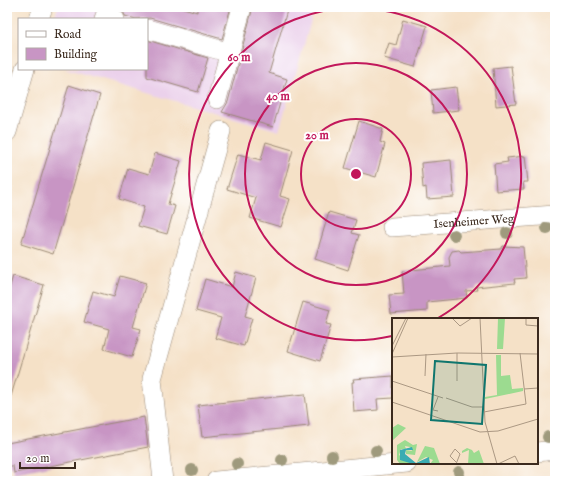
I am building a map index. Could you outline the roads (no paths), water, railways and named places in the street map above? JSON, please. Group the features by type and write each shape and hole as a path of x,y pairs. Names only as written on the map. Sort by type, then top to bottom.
{"street":[{"path":"40,18 43,7"},
{"path":"217,99 242,7"},
{"path":"148,29 230,53"},
{"path":"7,132 25,70"},
{"path":"163,481 152,379 221,131"},
{"name":"Isenheimer Weg","path":"392,227 555,215"},
{"path":"538,452 555,450"},
{"path":"216,481 396,464"}]}
